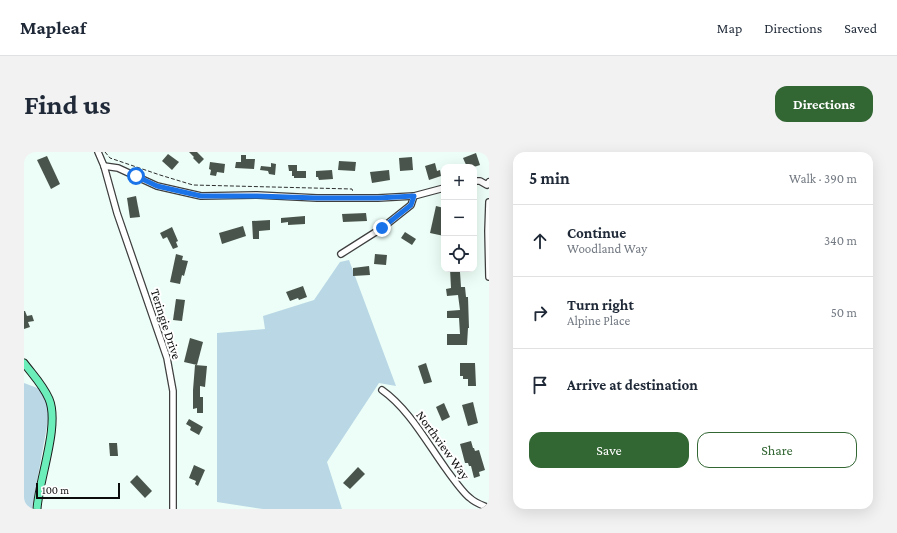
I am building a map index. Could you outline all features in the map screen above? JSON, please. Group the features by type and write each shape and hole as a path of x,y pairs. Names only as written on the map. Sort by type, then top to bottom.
{"main road":[{"path":"24,363 40,383 49,400 52,414 52,432 37,509"}],"street":[{"name":"Teringie Drive","path":"98,152 104,166 117,213 167,358 173,391 173,509"},
{"path":"104,166 118,168 157,186 201,196 356,198 414,196 441,189"},
{"path":"477,181 480,181 488,186"},
{"path":"341,254 382,228 411,205 414,196"},
{"path":"489,202 489,277"},
{"name":"Northview Way","path":"382,390 392,397 411,420 450,475 469,498 480,505 489,508"}],"path":[{"path":"105,152 110,158 193,185 352,189 356,198"}],"shaded area":[{"path":"349,260 396,386 379,383 327,462 342,509 263,509 217,502 217,333 265,329 263,316 314,300 340,262"},
{"path":"24,383 40,389 51,404 32,509 24,509"}],"building":[{"path":"189,152 197,152 204,159 199,164"},
{"path":"476,153 480,165 477,166 477,164 466,164 463,158"},
{"path":"168,154 179,162 172,170 162,161"},
{"path":"241,155 246,155 246,159 255,159 254,169 235,168 236,162 241,162"},
{"path":"47,156 60,184 51,189 37,160"},
{"path":"412,157 413,170 400,171 399,158"},
{"path":"339,161 356,162 355,171 338,170"},
{"path":"210,162 225,164 224,173 217,172 216,176 210,175"},
{"path":"271,163 276,164 275,175 269,174 268,171 260,170 261,166 271,167"},
{"path":"435,163 437,171 440,170 441,176 429,180 425,166"},
{"path":"288,165 297,165 297,171 306,171 306,178 294,178 294,176 292,176 292,171 289,171"},
{"path":"332,170 333,179 319,180 318,177 316,177 316,171"},
{"path":"389,170 390,180 372,183 370,172"},
{"path":"136,196 140,217 130,218 127,198"},
{"path":"436,206 441,207 441,235 430,233"},
{"path":"366,213 367,221 343,222 342,214"},
{"path":"305,216 305,224 288,225 288,222 281,223 281,218"},
{"path":"270,220 270,230 259,231 259,239 253,239 252,221"},
{"path":"243,226 246,236 222,244 219,233"},
{"path":"172,227 178,241 176,242 178,247 173,249 167,237 163,239 160,233"},
{"path":"405,232 416,239 412,245 401,238"},
{"path":"176,254 183,256 182,260 188,261 180,284 170,282"},
{"path":"375,254 387,255 386,265 374,264"},
{"path":"369,266 370,275 353,276 353,268"},
{"path":"450,272 460,272 461,287 465,287 466,297 468,297 469,328 467,345 447,345 447,334 460,334 459,318 447,318 447,311 460,310 458,295 447,296 446,289 451,288"},
{"path":"303,286 307,297 290,301 286,292"},
{"path":"176,299 185,300 182,321 173,320"},
{"path":"24,311 27,316 32,315 34,321 28,322 30,327 24,329"},
{"path":"190,338 203,342 197,365 184,362"},
{"path":"426,363 432,382 424,384 418,366"},
{"path":"460,363 475,363 476,386 468,386 468,379 463,379 463,376 460,376"},
{"path":"195,365 207,366 205,387 200,386 200,397 203,397 203,413 197,413 197,408 193,409"},
{"path":"473,402 478,423 468,426 462,405"},
{"path":"444,403 450,417 442,421 436,407"},
{"path":"189,419 203,427 199,435 190,430 191,427 186,424"},
{"path":"471,441 475,451 479,450 485,470 479,472 480,476 474,478 471,466 469,466 468,463 465,463 460,444"},
{"path":"109,443 117,443 118,456 110,456"},
{"path":"194,465 205,470 198,486 195,484 196,481 189,478"},
{"path":"358,467 365,474 350,489 343,483"},
{"path":"137,475 152,491 145,498 130,482"}],"route":[{"path":"136,176 157,186 201,196 317,198 378,198 414,196 411,205 382,228"}]}
